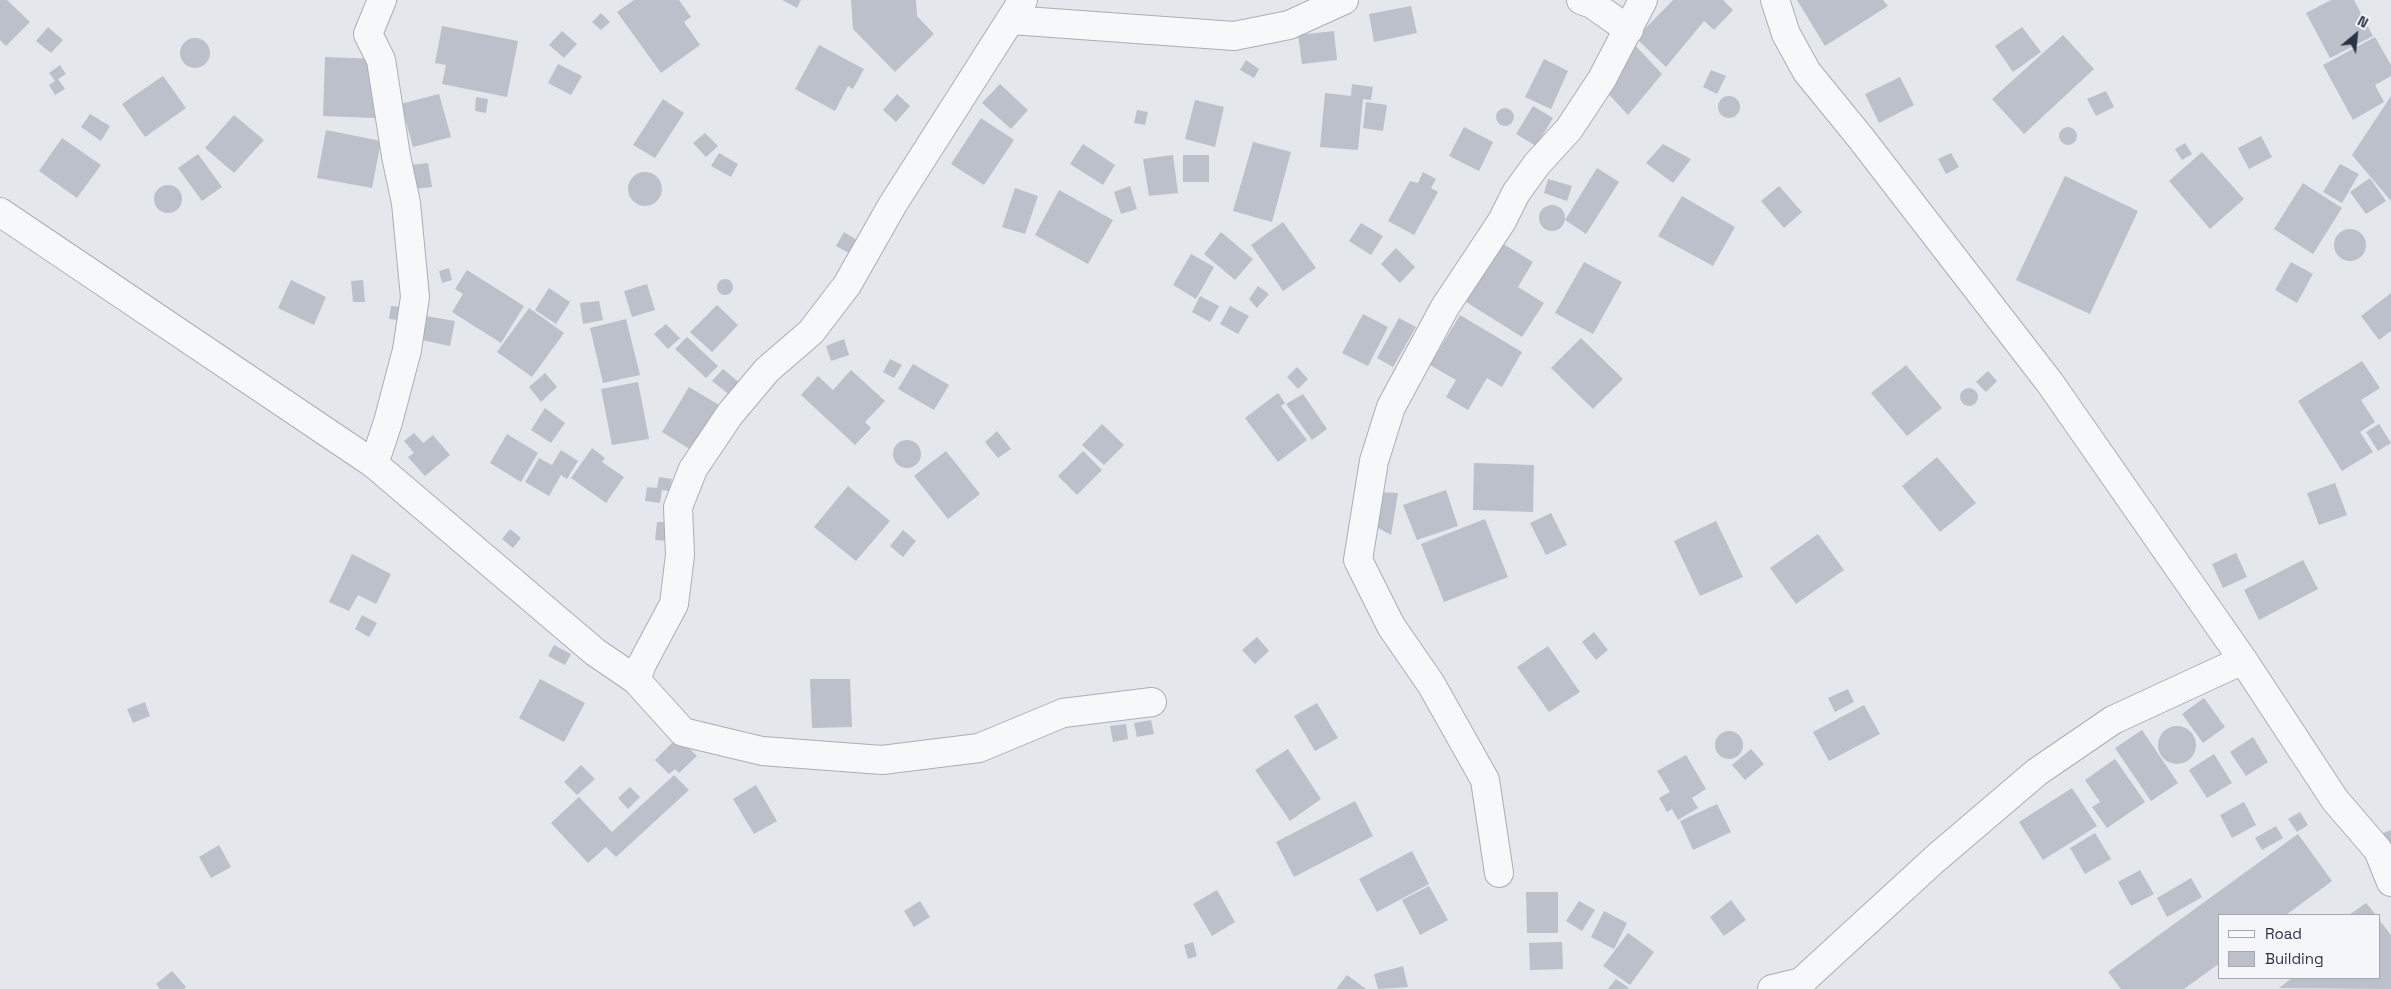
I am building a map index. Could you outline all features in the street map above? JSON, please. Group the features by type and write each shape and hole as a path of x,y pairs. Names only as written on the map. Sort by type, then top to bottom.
{"street":[{"path":"374,464 388,422 406,350 415,297 406,204 396,156 382,60 368,34 382,0"},
{"path":"636,680 642,664 674,604 680,555 678,507 693,469 730,414 767,370 811,332 846,285 892,204 1017,10 1234,36 1289,25 1344,0"},
{"path":"1581,0 1592,4 1629,30"},
{"path":"1499,874 1485,780 1431,684 1391,626 1358,560 1374,461 1392,407 1415,360 1459,284 1502,221 1516,193 1537,164 1569,129 1602,80 1643,0"},
{"path":"1775,0 1786,34 1807,72 1866,145 2050,383 2242,660 2335,800 2378,850 2391,882"},
{"path":"0,212 374,464 595,652 636,680 683,732 762,752 882,760 979,748 1063,713 1152,702"},
{"path":"1772,989 1801,982 1935,859 2037,772 2114,720 2242,660"}],"building":[{"path":"0,0 7,0 30,22 6,46 0,40"},
{"path":"634,0 679,0 691,17 684,22 700,45 661,73 617,12"},
{"path":"782,0 801,0 797,8"},
{"path":"851,0 916,0 917,16 934,34 895,72 853,29"},
{"path":"1673,0 1723,0 1733,10 1714,30 1704,21 1666,67 1636,38"},
{"path":"1797,0 1883,0 1888,6 1825,46"},
{"path":"2331,0 2354,0 2373,36 2330,58 2306,13"},
{"path":"1411,6 1417,33 1374,42 1369,14"},
{"path":"601,13 610,22 601,30 592,22"},
{"path":"442,26 518,41 507,97 442,84 446,65 435,63"},
{"path":"48,27 63,40 51,53 36,41"},
{"path":"2022,27 2041,52 2013,72 1995,46"},
{"path":"562,31 577,44 564,58 549,45"},
{"path":"1334,31 1337,60 1302,64 1298,35"},
{"path":"2063,35 2094,69 2024,134 1992,99"},
{"path":"2375,37 2391,65 2391,76 2375,85 2384,102 2353,120 2323,65"},
{"path":"195,38 201,39 209,47 209,59 201,67 195,68 189,67 181,59 180,53 181,47 189,39"},
{"path":"819,45 864,69 853,89 848,86 835,111 795,89"},
{"path":"1635,45 1662,74 1628,115 1604,89"},
{"path":"325,57 377,59 375,118 323,116"},
{"path":"1544,59 1568,71 1551,109 1525,97"},
{"path":"1246,60 1259,69 1254,78 1240,70"},
{"path":"558,64 582,76 571,95 548,83"},
{"path":"60,65 66,74 58,79 65,89 55,95 49,85 55,81 49,73"},
{"path":"1711,70 1726,76 1717,94 1703,87"},
{"path":"163,76 186,108 145,137 122,104"},
{"path":"1900,77 1914,105 1879,123 1865,94"},
{"path":"1000,84 1028,110 1011,129 982,103"},
{"path":"1352,84 1373,87 1371,100 1363,99 1358,150 1320,147 1325,93 1351,96"},
{"path":"2106,91 2114,107 2096,116 2087,99"},
{"path":"439,94 451,137 413,147 401,104"},
{"path":"897,94 910,106 896,122 883,110"},
{"path":"1729,96 1737,99 1740,107 1737,115 1729,118 1721,115 1718,107 1721,99"},
{"path":"2391,96 2391,201 2352,155"},
{"path":"476,97 488,99 486,113 475,111"},
{"path":"663,99 684,113 655,158 633,145"},
{"path":"1195,100 1224,107 1215,147 1185,139"},
{"path":"1366,102 1387,105 1383,131 1363,128"},
{"path":"1533,106 1553,118 1536,146 1516,134"},
{"path":"1505,108 1511,111 1514,117 1511,123 1505,126 1499,123 1496,117 1499,111"},
{"path":"1137,110 1148,112 1145,125 1134,123"},
{"path":"90,114 110,126 101,141 81,127"},
{"path":"234,115 264,140 234,173 205,148"},
{"path":"981,118 1014,140 984,185 951,164"},
{"path":"1464,127 1493,142 1479,171 1449,156"},
{"path":"2064,127 2072,127 2077,132 2075,143 2064,145 2059,140 2059,132"},
{"path":"326,130 381,141 372,188 317,178"},
{"path":"705,133 718,146 706,157 693,143"},
{"path":"2261,136 2272,157 2249,169 2238,148"},
{"path":"62,138 101,165 77,198 39,171"},
{"path":"1253,142 1291,152 1272,222 1233,211"},
{"path":"2185,143 2192,154 2182,160 2175,149"},
{"path":"1083,144 1115,165 1103,185 1070,164"},
{"path":"1663,144 1691,159 1673,183 1646,163"},
{"path":"2202,152 2244,199 2210,229 2169,181"},
{"path":"719,153 738,164 731,177 711,166"},
{"path":"1951,153 1959,167 1946,174 1938,159"},
{"path":"198,154 222,187 202,201 178,168"},
{"path":"1173,155 1178,193 1149,196 1143,159"},
{"path":"1183,155 1209,155 1209,182 1183,182"},
{"path":"428,163 432,187 414,189 410,165"},
{"path":"2340,164 2359,174 2342,203 2323,192"},
{"path":"1597,168 1619,182 1586,234 1565,220"},
{"path":"645,172 657,177 662,189 657,201 645,206 633,201 628,189 633,177"},
{"path":"1423,172 1436,179 1431,188 1438,192 1414,235 1388,221 1410,181 1418,183"},
{"path":"2065,176 2138,211 2090,314 2016,280"},
{"path":"2370,178 2386,201 2366,214 2350,192"},
{"path":"1548,179 1572,186 1567,201 1544,193"},
{"path":"2303,183 2342,208 2313,254 2274,229"},
{"path":"168,185 178,189 182,199 178,209 168,213 158,209 154,199 158,189"},
{"path":"1130,186 1137,209 1121,214 1114,192"},
{"path":"1779,186 1802,212 1784,228 1761,201"},
{"path":"1015,188 1038,196 1025,234 1002,227"},
{"path":"1059,190 1113,220 1088,264 1035,235"},
{"path":"1682,196 1735,227 1713,266 1658,236"},
{"path":"1552,205 1561,209 1565,218 1561,227 1552,231 1543,227 1539,218 1543,209"},
{"path":"1283,222 1316,268 1283,291 1251,245"},
{"path":"1361,223 1383,236 1371,255 1349,241"},
{"path":"2350,229 2356,230 2361,234 2365,239 2365,251 2361,256 2356,260 2350,261 2344,260 2339,256 2335,251 2334,245 2335,239 2339,234 2344,230"},
{"path":"844,232 860,242 853,255 836,246"},
{"path":"1221,232 1253,259 1235,280 1204,254"},
{"path":"1500,242 1533,262 1518,287 1544,303 1522,337 1463,300"},
{"path":"1396,248 1415,267 1400,283 1381,264"},
{"path":"1191,254 1214,267 1196,299 1173,285"},
{"path":"1584,262 1622,282 1593,334 1555,313"},
{"path":"2291,262 2313,274 2297,303 2275,290"},
{"path":"449,268 452,280 442,283 439,271"},
{"path":"467,270 524,306 501,343 452,312 463,294 455,289"},
{"path":"722,279 728,279 733,284 731,293 722,295 717,290 717,284"},
{"path":"291,280 326,297 314,325 278,308"},
{"path":"363,280 365,302 353,302 351,281"},
{"path":"647,284 655,310 632,317 624,291"},
{"path":"1258,286 1269,294 1257,308 1249,299"},
{"path":"549,288 570,302 556,324 535,310"},
{"path":"2391,293 2391,331 2379,340 2361,316"},
{"path":"1200,296 1219,306 1210,322 1192,312"},
{"path":"599,301 603,320 583,324 580,303"},
{"path":"717,305 738,325 712,352 690,332"},
{"path":"391,306 401,307 400,320 389,319"},
{"path":"1230,306 1249,316 1238,334 1220,324"},
{"path":"529,308 564,333 532,377 497,352"},
{"path":"1363,314 1388,327 1368,366 1342,353"},
{"path":"1460,315 1522,352 1502,387 1487,378 1468,410 1446,397 1456,380 1430,365"},
{"path":"426,316 455,321 450,346 422,340"},
{"path":"1399,318 1416,327 1393,367 1377,358"},
{"path":"626,319 640,375 603,383 590,328"},
{"path":"666,324 680,338 668,349 654,334"},
{"path":"687,337 718,366 706,378 675,349"},
{"path":"1581,338 1623,379 1593,409 1551,368"},
{"path":"844,339 849,355 831,361 826,346"},
{"path":"890,359 902,365 894,378 883,372"},
{"path":"2362,361 2380,388 2361,400 2375,422 2360,432 2373,452 2342,471 2298,401"},
{"path":"913,364 949,385 934,410 898,389"},
{"path":"1906,365 1942,408 1907,436 1871,393"},
{"path":"1297,367 1308,379 1298,389 1287,377"},
{"path":"723,369 741,384 731,396 712,381"},
{"path":"851,370 885,401 865,422 871,428 855,445 801,395 818,376 833,390"},
{"path":"1988,371 1997,381 1986,392 1976,382"},
{"path":"545,373 557,387 541,402 529,387"},
{"path":"638,382 649,439 612,445 601,389"},
{"path":"689,387 724,408 696,453 662,432"},
{"path":"1969,388 1976,390 1978,397 1976,404 1969,406 1962,404 1960,397 1962,390"},
{"path":"1278,393 1285,403 1281,406 1307,440 1278,462 1245,418"},
{"path":"1303,394 1327,429 1312,440 1286,404"},
{"path":"545,408 565,423 551,443 531,430"},
{"path":"1102,424 1124,445 1104,465 1082,445"},
{"path":"2379,424 2391,443 2378,451 2366,432"},
{"path":"997,431 1011,449 998,458 985,442"},
{"path":"414,433 423,443 433,435 450,455 425,476 408,457 414,453 404,441"},
{"path":"507,434 538,453 521,482 490,463"},
{"path":"907,440 917,444 921,454 917,464 907,468 897,464 893,454 897,444"},
{"path":"592,448 605,458 602,462 624,477 606,503 571,478"},
{"path":"561,450 578,461 567,479 561,475 549,496 525,482 539,458 552,465"},
{"path":"946,451 980,494 948,519 914,476"},
{"path":"1083,451 1102,470 1077,495 1058,476"},
{"path":"1937,457 1976,503 1940,532 1902,486"},
{"path":"1474,463 1534,465 1533,512 1473,510"},
{"path":"659,477 672,479 669,491 662,490 660,503 645,501 647,487 657,488"},
{"path":"2335,483 2347,515 2319,525 2307,493"},
{"path":"848,486 890,521 856,561 814,527"},
{"path":"1446,490 1458,526 1417,540 1403,505"},
{"path":"1378,492 1398,493 1391,535 1371,524"},
{"path":"1551,513 1567,545 1546,555 1530,523"},
{"path":"1485,519 1508,577 1444,602 1421,544"},
{"path":"1716,521 1743,577 1700,596 1674,541"},
{"path":"657,522 671,522 669,541 655,540"},
{"path":"510,529 521,538 513,548 502,539"},
{"path":"903,530 916,541 903,557 890,546"},
{"path":"1818,534 1844,570 1796,604 1770,568"},
{"path":"2236,553 2247,577 2223,588 2212,564"},
{"path":"352,554 391,574 376,604 358,595 349,611 329,602"},
{"path":"2303,560 2318,589 2259,620 2244,590"},
{"path":"362,615 377,623 369,637 355,629"},
{"path":"1594,632 1608,650 1596,660 1582,642"},
{"path":"1257,637 1269,651 1255,664 1242,650"},
{"path":"554,645 571,654 565,665 548,656"},
{"path":"1548,646 1580,692 1549,712 1517,667"},
{"path":"540,679 585,703 564,742 519,718"},
{"path":"810,679 850,679 852,727 812,728"},
{"path":"1848,689 1854,702 1835,712 1828,698"},
{"path":"2204,698 2225,727 2203,743 2182,714"},
{"path":"145,702 150,716 133,723 127,709"},
{"path":"1317,703 1338,738 1315,751 1294,716"},
{"path":"1864,705 1880,734 1829,761 1813,732"},
{"path":"1151,720 1154,734 1137,737 1134,723"},
{"path":"1126,724 1128,739 1113,742 1110,726"},
{"path":"2177,726 2191,731 2196,745 2191,759 2177,764 2163,759 2158,745 2163,731"},
{"path":"2142,730 2178,783 2151,801 2115,748"},
{"path":"1729,731 1739,735 1743,745 1739,755 1729,759 1719,755 1715,745 1719,735"},
{"path":"678,737 697,756 679,773 675,769 669,774 655,760"},
{"path":"2253,737 2268,762 2246,776 2230,752"},
{"path":"1288,749 1321,799 1290,821 1255,770"},
{"path":"1751,749 1764,764 1745,780 1732,765"},
{"path":"2214,754 2232,783 2207,798 2189,770"},
{"path":"1686,755 1706,789 1692,798 1698,808 1678,820 1672,809 1667,812 1659,798 1670,792 1657,771"},
{"path":"2115,759 2145,802 2107,828 2092,807 2100,802 2085,780"},
{"path":"581,765 595,779 577,795 564,782"},
{"path":"674,775 689,790 616,857 606,847 588,863 551,823 579,797 612,832"},
{"path":"756,785 777,821 754,834 733,799"},
{"path":"630,787 640,797 628,809 618,798"},
{"path":"2072,788 2097,826 2043,860 2019,822"},
{"path":"1355,801 1373,836 1294,877 1276,842"},
{"path":"2244,802 2256,825 2232,838 2220,815"},
{"path":"1717,804 1731,832 1693,850 1680,821"},
{"path":"2300,812 2308,825 2297,832 2288,819"},
{"path":"2276,826 2283,838 2262,850 2255,838"},
{"path":"2391,830 2391,852 2383,833"},
{"path":"2095,833 2111,859 2085,874 2070,848"},
{"path":"2298,834 2332,881 2287,914 2218,914 2218,964 2184,989 2121,989 2108,972"},
{"path":"219,845 231,867 211,878 199,857"},
{"path":"1412,851 1429,884 1377,912 1359,879"},
{"path":"2140,870 2154,894 2131,906 2118,882"},
{"path":"2191,878 2202,897 2167,917 2157,898"},
{"path":"1429,886 1448,920 1420,935 1402,900"},
{"path":"1217,890 1235,922 1212,936 1193,904"},
{"path":"1526,892 1558,892 1558,933 1527,933"},
{"path":"1731,900 1746,920 1724,936 1710,917"},
{"path":"920,901 930,917 914,927 904,911"},
{"path":"1579,901 1595,910 1582,931 1566,921"},
{"path":"2366,903 2375,914 2350,914"},
{"path":"1604,911 1627,923 1614,949 1591,937"},
{"path":"2381,922 2391,935 2391,989 2279,988 2291,979 2381,979"},
{"path":"1628,933 1654,952 1630,985 1603,966"},
{"path":"1193,942 1197,956 1188,959 1184,945"},
{"path":"1562,942 1563,969 1530,970 1529,943"},
{"path":"1403,966 1408,987 1378,989 1374,974"},
{"path":"172,971 186,987 184,989 160,989 156,984"},
{"path":"1347,975 1366,989 1336,989"},
{"path":"1616,979 1629,988 1608,989"}]}
